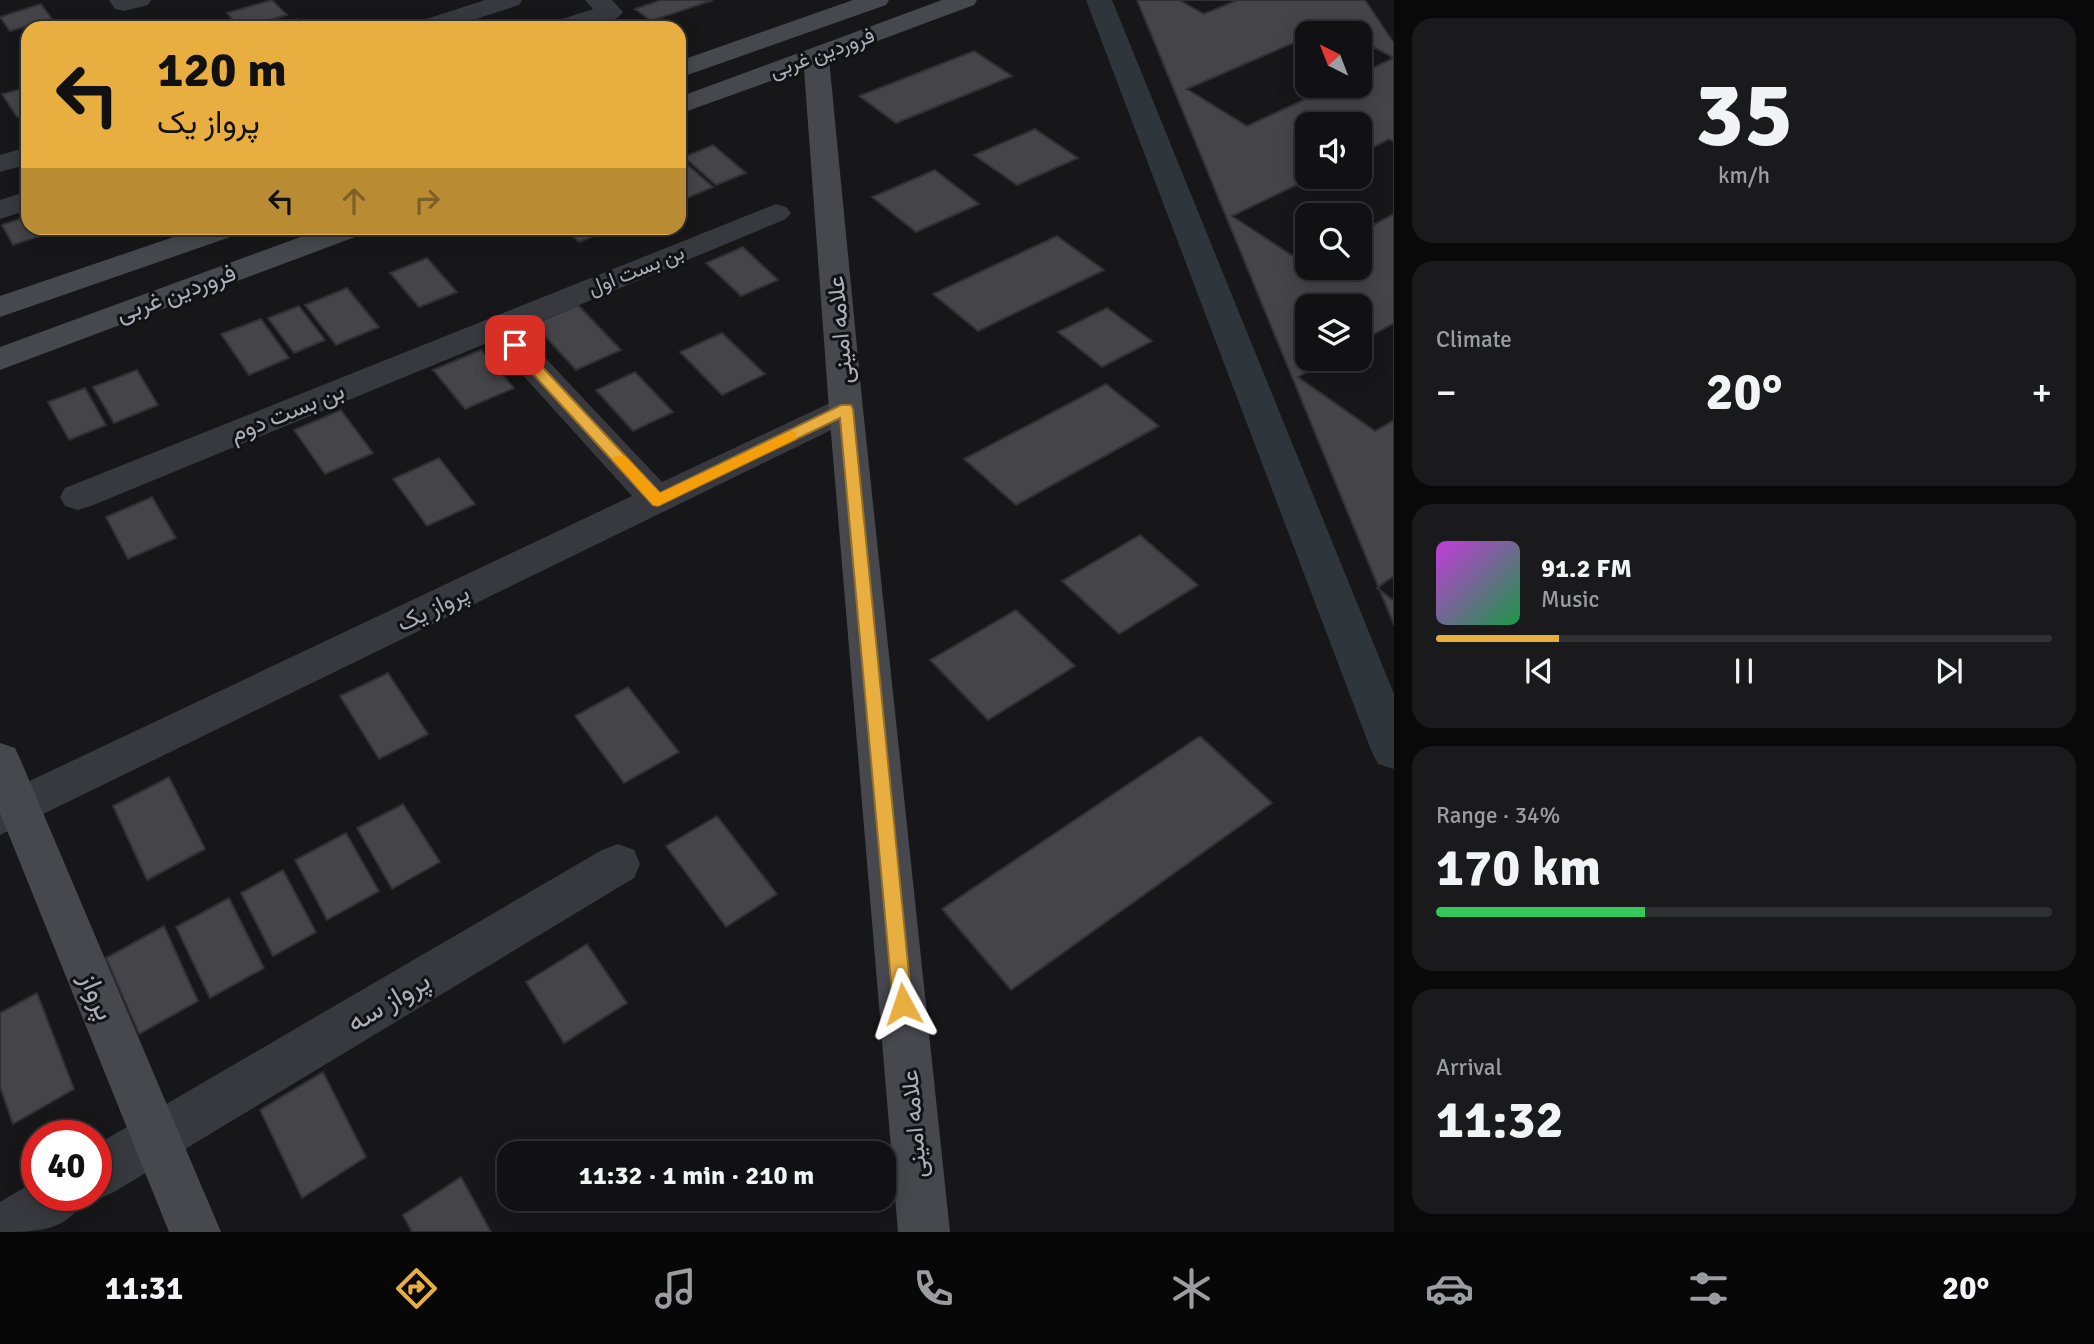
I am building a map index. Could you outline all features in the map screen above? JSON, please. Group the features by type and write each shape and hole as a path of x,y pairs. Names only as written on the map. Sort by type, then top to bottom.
{"street":[{"path":"121,0 124,4 139,0"},
{"path":"582,21 611,12 597,0"},
{"name":"فروردین غربی","path":"686,67 839,7 877,0"},
{"name":"فروردین غربی","path":"686,103 965,0"},
{"path":"445,21 500,3 510,21"},
{"name":"علامه امینی","path":"817,55 846,409 924,1232"},
{"path":"0,210 21,203"},
{"name":"بن بست اول","path":"497,326 776,213"},
{"name":"فروردین غربی","path":"0,307 208,235"},
{"name":"فروردین غربی","path":"0,359 333,235"},
{"path":"497,326 658,501"},
{"name":"بن بست دوم","path":"78,497 497,326"},
{"name":"پرواز یک","path":"9,811 846,409"},
{"name":"پرواز","path":"0,761 9,811 157,1139 195,1232"},
{"name":"پرواز سه","path":"112,1165 618,864"},
{"path":"0,1231 33,1211"}],"building":[{"path":"272,0 287,15 265,21 234,21 227,13"},
{"path":"661,0 713,0 651,21 635,9"},
{"path":"1137,0 1365,0 1394,43 1394,625"},
{"path":"1179,0 1238,0 1204,14"},
{"path":"41,4 52,19 21,21 21,28 10,31 0,17"},
{"path":"1295,42 1295,98 1308,98 1247,126 1187,89"},
{"path":"1372,46 1394,58 1372,68"},
{"path":"974,51 1012,76 896,123 859,96"},
{"path":"21,89 21,116 17,117 2,94"},
{"path":"1035,129 1078,158 1017,185 974,155"},
{"path":"1389,139 1394,142 1394,214 1372,226 1372,203 1295,203 1295,257 1232,216 1295,186 1295,189 1372,189 1372,148"},
{"path":"713,145 746,173 716,185 686,156"},
{"path":"686,163 713,187 686,199"},
{"path":"935,170 979,204 916,232 872,197"},
{"path":"21,218 21,235 43,235 13,245 2,225"},
{"path":"572,235 597,235 579,242"},
{"path":"1057,236 1104,270 978,331 933,294"},
{"path":"743,247 778,280 741,296 706,263"},
{"path":"427,258 457,292 419,307 390,273"},
{"path":"347,288 379,327 336,345 305,305"},
{"path":"578,305 621,350 576,370 534,324"},
{"path":"299,306 325,340 294,353 268,318"},
{"path":"1107,308 1152,341 1102,367 1058,332"},
{"path":"261,319 289,358 249,375 221,334"},
{"path":"1394,323 1394,420 1375,431 1298,377 1309,371 1372,371 1372,335"},
{"path":"722,333 765,374 722,395 680,352"},
{"path":"481,350 514,388 465,409 433,370"},
{"path":"137,370 158,405 114,423 93,387"},
{"path":"635,372 673,412 633,431 596,390"},
{"path":"1106,384 1159,426 1016,505 964,459"},
{"path":"85,388 106,425 69,440 48,402"},
{"path":"341,410 373,453 325,474 294,430"},
{"path":"439,458 475,504 427,526 393,479"},
{"path":"152,497 176,538 128,559 106,517"},
{"path":"1140,535 1198,585 1119,634 1062,581"},
{"path":"1394,576 1394,601 1377,588"},
{"path":"1016,610 1075,666 988,720 930,660"},
{"path":"388,673 428,734 379,759 340,696"},
{"path":"628,687 679,752 624,783 575,716"},
{"path":"1200,736 1272,803 1011,990 942,909"},
{"path":"169,777 205,849 147,880 113,806"},
{"path":"403,804 440,862 392,889 357,828"},
{"path":"717,816 777,894 726,927 666,846"},
{"path":"346,833 379,891 327,920 295,860"},
{"path":"283,870 316,932 273,956 241,893"},
{"path":"229,898 264,968 210,998 176,927"},
{"path":"164,926 198,1001 139,1034 106,958"},
{"path":"587,944 627,1003 564,1043 526,982"},
{"path":"37,993 74,1089 13,1124 0,1087 0,1013"},
{"path":"323,1072 366,1157 302,1198 260,1110"},
{"path":"461,1177 491,1232 412,1232 403,1215"}],"waterway":[{"path":"1099,0 1394,750"}],"slow traffic":[{"path":"620,460 658,501 791,436"}],"route":[{"path":"515,345 658,501 846,409 903,1004"}]}
